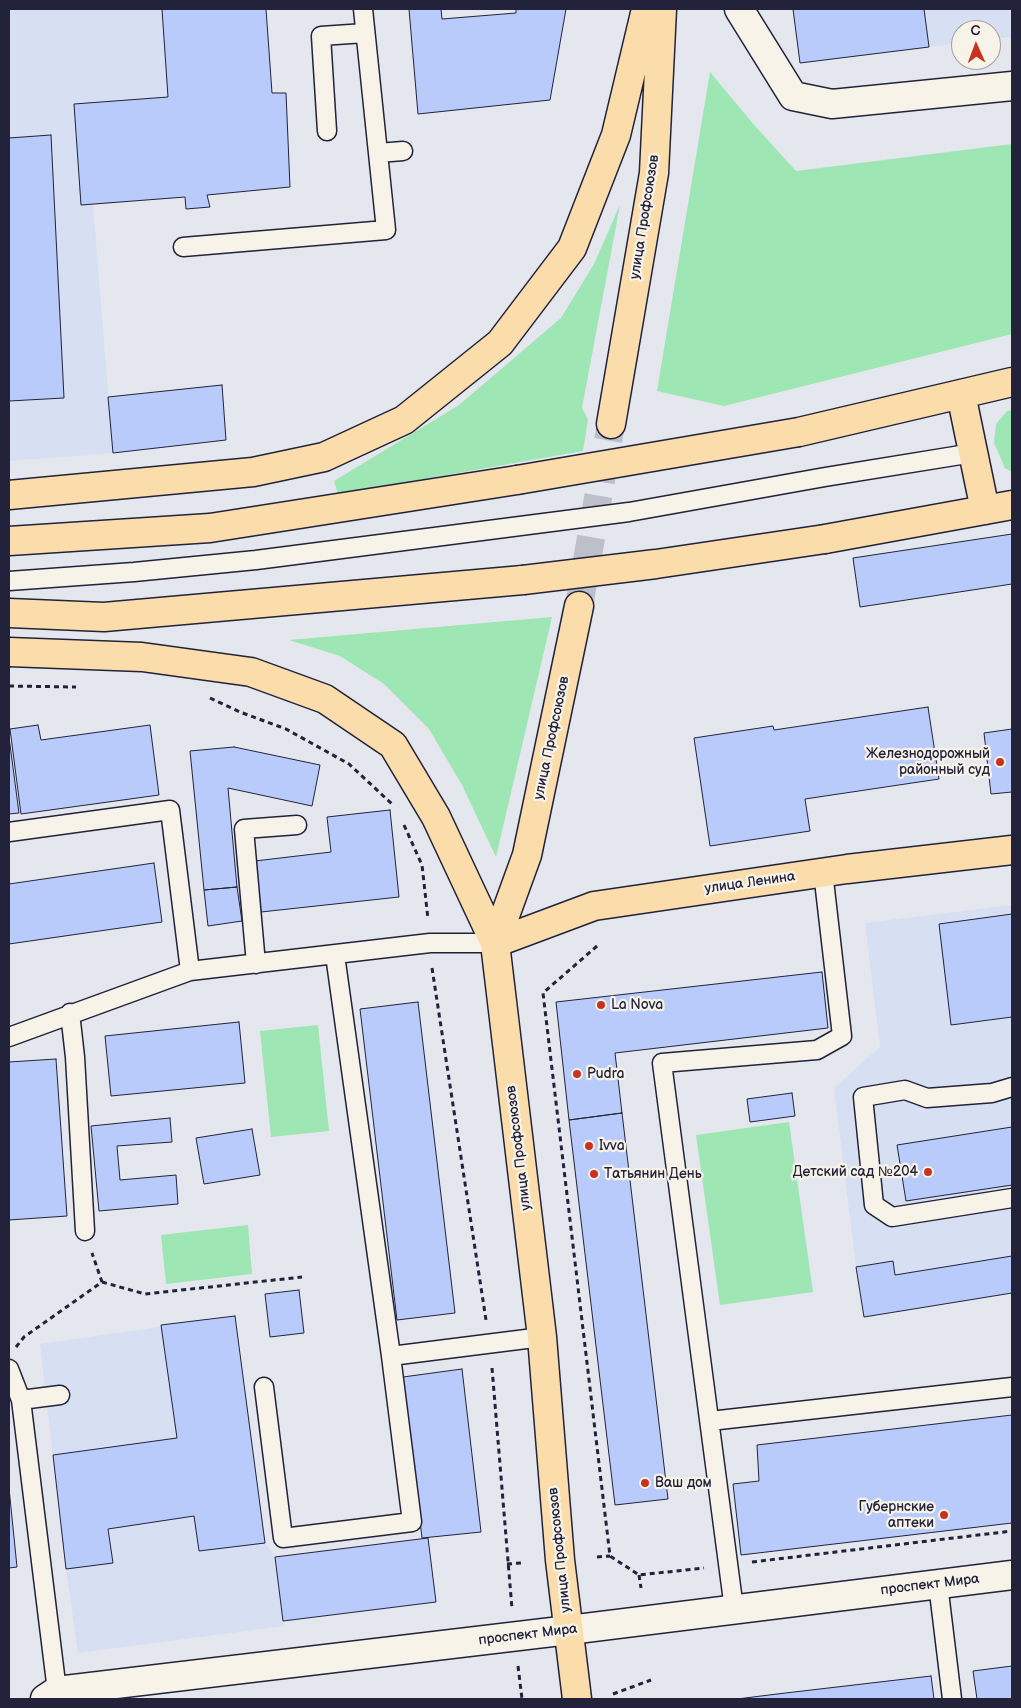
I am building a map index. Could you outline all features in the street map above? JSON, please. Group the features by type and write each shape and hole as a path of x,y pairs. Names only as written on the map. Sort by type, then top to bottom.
{"main road":[{"path":"9,495 253,472 324,457 404,420 500,343 572,248 616,135 646,9"},
{"name":"улица Профсоюзов","path":"611,424 654,173 662,9"},
{"path":"9,541 210,528 432,494 799,432 1012,382"},
{"path":"961,394 985,510"},
{"path":"9,613 104,617 523,580 656,564 825,538 1012,505"},
{"name":"улица Профсоюзов","path":"577,1699 560,1560 542,1337 495,944 528,855 579,606"},
{"path":"9,652 142,657 251,672 326,699 393,745 436,817 495,944"},
{"name":"улица Ленина","path":"495,944 594,906 823,872 1012,850"}],"street":[{"path":"739,9 793,96 832,104 1012,86"},
{"name":"проспект Мира","path":"51,1695 1012,1575"}],"lane":[{"path":"183,247 386,230 363,9"},
{"path":"327,131 321,36 365,33"},
{"path":"378,153 403,150"},
{"path":"9,581 134,572 256,560 629,512 974,453"},
{"path":"9,832 170,810 190,971"},
{"path":"256,964 244,830 296,824"},
{"path":"734,1609 662,1064 817,1050 842,1036 823,872"},
{"path":"9,1037 70,1013 190,971 430,943 495,944"},
{"path":"264,1387 283,1538 412,1522 391,1356 335,955"},
{"path":"70,1013 75,1057 84,1230"},
{"path":"1012,1087 992,1093 927,1098 905,1090 863,1096 874,1204 892,1217 1012,1198"},
{"path":"391,1356 542,1337"},
{"path":"11,1362 21,1400 51,1695"},
{"path":"710,1421 1012,1387"},
{"path":"21,1400 60,1395"},
{"path":"938,1584 952,1699"}],"path":[{"path":"9,686 85,687"},
{"path":"206,696 240,712 286,729 349,764 396,808"},
{"path":"403,824 422,865 430,943"},
{"path":"597,946 543,993 610,1556"},
{"path":"434,984 490,1344 512,1611"},
{"path":"84,1230 102,1282"},
{"path":"102,1282 145,1294 302,1277"},
{"path":"11,1362 24,1338 102,1282"},
{"path":"597,1557 610,1556 639,1575 1012,1531"},
{"path":"507,1564 521,1563"},
{"path":"639,1575 641,1588"},
{"path":"518,1666 522,1699"},
{"path":"613,1694 651,1680"}],"shaded area":[{"path":"9,9 266,9 272,93 286,93 290,187 93,205 113,453 9,461"},
{"path":"793,9 1012,9 1012,37 1001,38 1001,20 951,20 951,44 800,63"},
{"name":"Детский сад №204","path":"1012,905 1012,1256 895,1275 893,1261 856,1267 834,1088 880,1047 865,923"},
{"path":"235,1316 265,1543 275,1557 284,1626 78,1653 66,1569 40,1344"}],"green space":[{"path":"710,72 796,171 1012,144 1012,334 724,406 657,391"},
{"path":"620,205 582,408 588,419 583,451 338,494 334,481 459,405 561,318 594,264"},
{"path":"1012,410 1012,472 1005,468 994,443 996,424 1007,411"},
{"path":"552,617 496,857 462,785 429,729 384,684 340,656 289,640"},
{"path":"318,1025 329,1131 271,1137 260,1031"},
{"path":"789,1122 813,1292 720,1305 696,1135"},
{"path":"248,1225 252,1274 166,1284 161,1235"}],"building":[{"path":"162,9 266,9 272,93 286,93 290,187 207,195 210,207 186,209 185,197 81,205 74,104 168,97"},
{"path":"409,9 441,9 442,19 516,13 516,9 566,9 550,100 418,114"},
{"path":"793,9 924,9 929,47 800,63"},
{"path":"51,135 64,398 9,401 9,138"},
{"path":"222,385 226,440 113,453 108,397"},
{"path":"1012,534 1012,584 860,607 853,558"},
{"path":"928,707 939,779 805,799 810,831 710,846 694,738 773,726 774,730"},
{"path":"38,725 41,740 150,725 159,795 21,814 10,729"},
{"name":"Железнодорожный районный суд","path":"1012,729 1012,792 991,794 984,733"},
{"path":"9,737 19,813 9,814"},
{"path":"234,747 320,765 312,806 228,788 237,887 204,890 190,751"},
{"path":"390,810 399,897 261,912 255,861 331,852 327,817"},
{"path":"154,863 162,922 9,944 9,884"},
{"path":"237,887 242,921 208,926 204,890"},
{"path":"1012,914 1012,1017 951,1025 939,924"},
{"path":"822,972 828,1028 615,1053 622,1113 569,1120 556,1002"},
{"path":"418,1002 455,1313 397,1320 360,1009"},
{"path":"239,1022 245,1083 111,1096 105,1036"},
{"path":"56,1059 67,1216 9,1220 9,1062"},
{"path":"792,1093 795,1116 750,1122 747,1099"},
{"path":"622,1113 668,1499 615,1505 569,1120"},
{"path":"170,1118 172,1142 117,1146 120,1180 176,1175 178,1204 99,1211 91,1126"},
{"path":"1012,1127 1012,1185 906,1201 897,1145"},
{"path":"252,1129 260,1175 204,1184 196,1138"},
{"path":"1012,1256 1012,1293 864,1317 856,1267 893,1261 895,1275"},
{"path":"299,1290 304,1333 270,1337 265,1294"},
{"path":"235,1316 265,1543 199,1551 194,1516 108,1529 113,1563 66,1569 53,1455 177,1438 161,1325"},
{"path":"462,1369 481,1532 422,1538 403,1377"},
{"path":"1012,1415 1012,1523 741,1555 733,1484 759,1481 757,1445"},
{"path":"9,1488 17,1567 9,1568"},
{"path":"428,1538 436,1602 283,1621 275,1557"},
{"path":"1012,1666 1012,1699 977,1699 973,1671"},
{"path":"931,1676 934,1699 737,1699 777,1694"}],"tunnel":[{"path":"579,606 611,424"}],"place":[{"name":"Железнодорожный районный суд","path":"1000,762"},
{"name":"La Nova","path":"601,1005"},
{"name":"Pudra","path":"577,1074"},
{"name":"Ivva","path":"589,1146"},
{"name":"Детский сад №204","path":"928,1172"},
{"name":"Татьянин День","path":"594,1174"},
{"name":"Ваш дом","path":"645,1483"},
{"name":"Губернские аптеки","path":"944,1515"}]}
